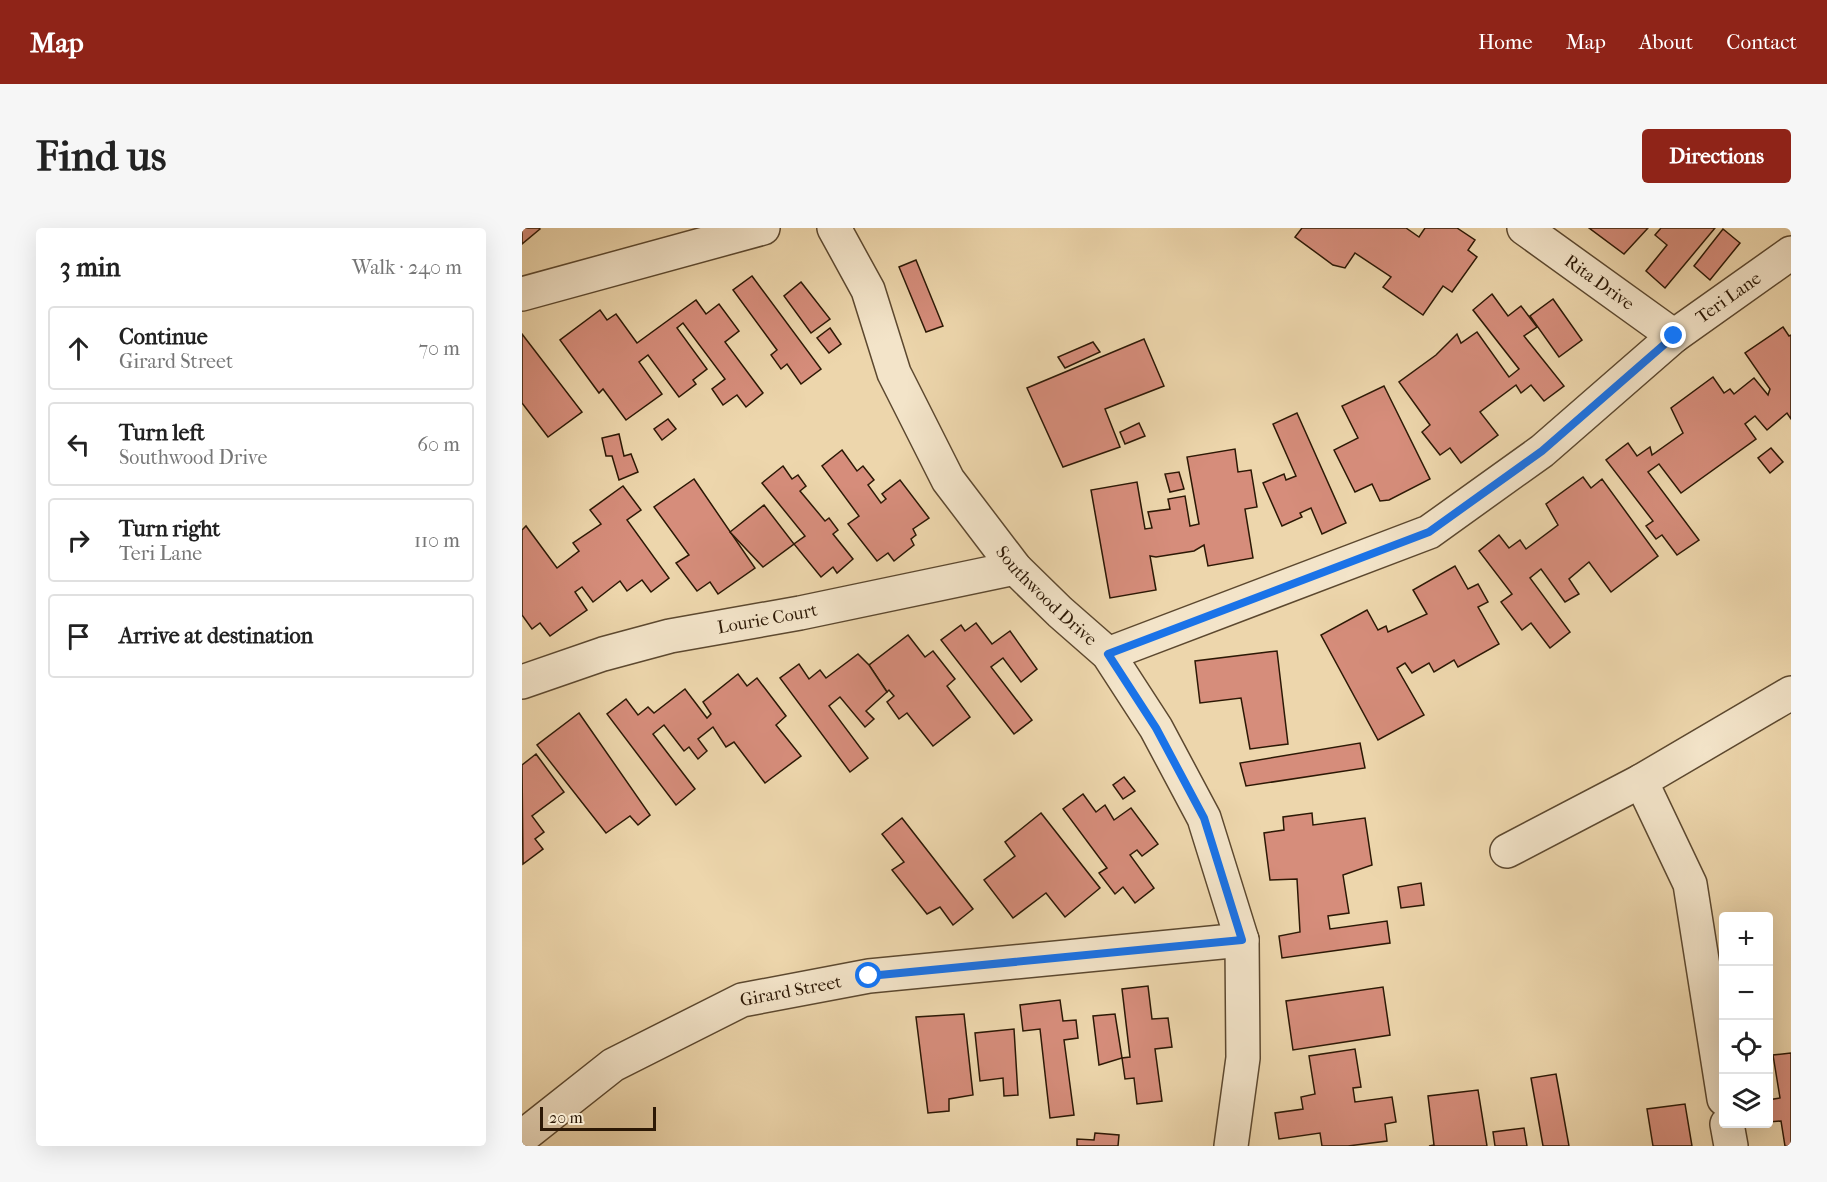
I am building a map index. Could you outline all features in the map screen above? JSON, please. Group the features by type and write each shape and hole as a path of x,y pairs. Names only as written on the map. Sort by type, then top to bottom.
{"street":[{"path":"522,294 763,228"},
{"name":"Southwood Drive","path":"834,228 868,290 894,373 948,480 1015,567 1060,612 1108,654 1156,728 1204,818 1242,940 1242,1058 1231,1146"},
{"name":"Rita Drive","path":"1524,228 1674,336"},
{"name":"Teri Lane","path":"1108,654 1429,532 1542,451 1674,336 1791,253"},
{"name":"Lourie Court","path":"522,682 603,654 670,636 800,613 1015,567"},
{"path":"1507,851 1641,781 1791,693"},
{"path":"1641,781 1690,884 1720,1074"},
{"name":"Girard Street","path":"522,1137 613,1065 742,1000 869,976 1242,940"},
{"path":"1728,1128 1731,1146"}],"building":[{"path":"522,228 539,228 540,229 522,244"},
{"path":"1302,228 1406,228 1419,237 1425,228 1457,228 1475,240 1468,250 1477,257 1452,292 1443,286 1423,315 1383,287 1391,277 1355,253 1345,268 1333,265 1295,237"},
{"path":"1589,228 1648,228 1624,254"},
{"path":"1661,228 1715,228 1665,288 1646,271 1667,245 1655,235"},
{"path":"1723,229 1740,243 1710,280 1694,266"},
{"path":"916,260 943,326 926,332 899,267"},
{"path":"752,276 821,369 801,384 787,364 781,369 771,355 777,350 733,290"},
{"path":"801,282 830,319 811,333 784,296"},
{"path":"1492,294 1508,316 1521,306 1537,327 1524,336 1564,386 1544,401 1531,385 1521,393 1516,385 1480,412 1498,435 1461,463 1450,448 1440,455 1422,432 1430,425 1399,382 1436,355 1457,334 1461,343 1477,332 1509,377 1519,369 1473,310"},
{"path":"1553,299 1582,340 1559,357 1530,316"},
{"path":"696,300 706,314 719,304 739,331 725,342 763,393 746,407 737,395 723,405 712,389 725,379 683,323 677,328 707,369 693,380 696,384 679,397 648,355 639,362 662,394 626,420 603,389 599,393 560,340 600,310 607,320 616,314 637,343"},
{"path":"1783,327 1789,336 1791,335 1791,419 1787,413 1767,430 1755,416 1745,424 1756,439 1681,493 1659,464 1648,472 1699,540 1677,555 1662,535 1656,539 1646,526 1653,521 1606,460 1628,443 1637,456 1650,447 1652,455 1683,433 1671,408 1713,377 1724,393 1730,389 1734,394 1754,378 1768,395 1770,389 1745,353"},
{"path":"830,328 841,344 829,353 817,338"},
{"path":"522,334 582,412 548,437 522,403"},
{"path":"1144,339 1164,386 1105,409 1120,447 1063,467 1027,388"},
{"path":"1093,342 1100,352 1065,368 1058,357"},
{"path":"1384,386 1430,479 1389,500 1380,501 1372,484 1355,492 1334,450 1358,438 1342,406"},
{"path":"1297,413 1346,523 1322,534 1311,508 1300,513 1302,517 1282,526 1263,483 1284,474 1286,480 1296,476 1273,424"},
{"path":"668,419 676,429 662,440 654,429"},
{"path":"1139,423 1145,436 1125,444 1120,432"},
{"path":"619,434 624,456 631,454 638,472 619,480 612,456 606,456 602,438"},
{"path":"1771,448 1783,462 1770,473 1758,458"},
{"path":"1235,449 1238,472 1251,470 1257,507 1245,509 1253,558 1208,566 1204,545 1194,551 1150,556 1156,590 1110,598 1091,490 1137,482 1145,529 1152,528 1148,512 1170,509 1168,499 1185,496 1190,526 1199,524 1187,457"},
{"path":"842,450 857,471 863,466 874,480 868,485 881,503 886,499 882,494 900,480 929,518 913,529 916,535 911,539 914,545 894,561 888,553 877,561 848,524 859,516 822,466"},
{"path":"783,466 792,479 798,475 806,486 800,491 825,521 829,518 838,530 833,534 853,559 837,573 833,567 821,577 794,544 805,536 762,483"},
{"path":"1179,472 1184,489 1170,492 1165,474"},
{"path":"1583,477 1591,488 1602,479 1658,556 1611,592 1589,562 1569,579 1579,594 1565,602 1541,569 1530,578 1570,632 1550,648 1531,623 1522,630 1501,602 1512,594 1479,551 1499,535 1509,548 1520,540 1526,549 1558,525 1546,504"},
{"path":"694,479 755,568 718,594 710,582 697,591 676,563 689,555 654,507"},
{"path":"623,486 641,510 627,520 669,578 651,592 642,580 627,591 620,581 593,602 582,587 575,592 587,610 550,636 540,623 532,629 522,615 522,530 526,526 557,568 579,551 573,543 601,524 590,510"},
{"path":"764,505 794,544 763,567 730,532"},
{"path":"1455,566 1468,589 1478,584 1488,602 1478,607 1499,644 1458,667 1454,660 1434,672 1429,663 1412,673 1405,663 1397,668 1424,715 1378,740 1321,635 1367,610 1378,630 1386,626 1388,632 1427,614 1413,590"},
{"path":"976,623 992,644 1010,631 1037,669 1021,682 1003,658 991,667 1032,720 1014,734 941,640 961,625 965,631"},
{"path":"908,635 925,657 933,651 955,679 947,686 970,717 933,746 907,713 899,719 887,702 894,696 889,690 887,692 869,665"},
{"path":"1277,651 1288,744 1250,749 1241,698 1200,703 1195,661"},
{"path":"858,654 869,665 887,692 866,711 874,719 865,727 840,697 829,706 868,758 850,772 780,678 799,664 809,679 820,670 826,678"},
{"path":"738,674 747,686 757,678 786,716 776,725 801,756 765,783 734,742 726,747 713,727 698,739 707,751 698,759 689,747 684,751 664,725 653,734 695,789 676,805 607,714 626,699 638,715 648,707 654,713 685,689 707,718 711,714 703,702"},
{"path":"579,713 650,815 638,825 630,816 606,833 537,745"},
{"path":"1360,743 1365,768 1246,786 1240,763"},
{"path":"536,754 564,792 532,816 544,832 535,839 543,849 523,864 522,765"},
{"path":"1124,777 1135,791 1123,799 1113,785"},
{"path":"1083,794 1096,812 1105,805 1114,820 1131,808 1158,844 1142,856 1137,850 1130,855 1154,888 1135,903 1123,887 1115,894 1099,873 1107,868 1063,809"},
{"path":"1041,813 1100,888 1065,917 1046,893 1013,918 984,880 1015,856 1005,842"},
{"path":"1312,813 1313,825 1365,818 1372,865 1343,875 1349,913 1328,916 1330,929 1387,921 1390,943 1282,958 1279,936 1300,932 1297,879 1270,880 1264,833 1284,830 1283,817"},
{"path":"902,818 973,909 953,925 940,907 927,914 892,870 904,862 882,834"},
{"path":"1421,883 1424,905 1401,908 1398,887"},
{"path":"1148,986 1152,1019 1168,1018 1172,1047 1155,1049 1162,1101 1137,1104 1134,1078 1125,1079 1122,1058 1130,1057 1122,989"},
{"path":"1383,987 1390,1035 1293,1050 1286,1001"},
{"path":"1060,1000 1063,1021 1076,1020 1078,1038 1064,1040 1074,1115 1050,1118 1040,1029 1023,1031 1020,1005"},
{"path":"964,1014 973,1095 949,1099 949,1111 928,1113 916,1017"},
{"path":"1115,1014 1122,1058 1099,1065 1093,1016"},
{"path":"1014,1029 1018,1095 1004,1096 1003,1078 980,1081 975,1033"},
{"path":"1355,1049 1361,1087 1353,1088 1355,1102 1392,1097 1396,1122 1385,1124 1387,1141 1348,1146 1322,1146 1320,1133 1279,1139 1275,1113 1303,1109 1301,1097 1315,1094 1309,1056"},
{"path":"1791,1053 1791,1146 1785,1146 1781,1121 1773,1122 1773,1099 1780,1098 1773,1055"},
{"path":"1556,1074 1569,1146 1543,1146 1531,1078"},
{"path":"1478,1090 1487,1146 1429,1146 1434,1145 1428,1096"},
{"path":"1685,1104 1692,1146 1653,1146 1647,1109"},
{"path":"1524,1128 1527,1146 1495,1146 1493,1132"},
{"path":"1095,1133 1119,1135 1118,1146 1077,1146 1077,1139 1094,1140"}],"route":[{"path":"869,976 1242,940 1204,818 1156,728 1108,654 1429,532 1542,451 1674,336"}]}
